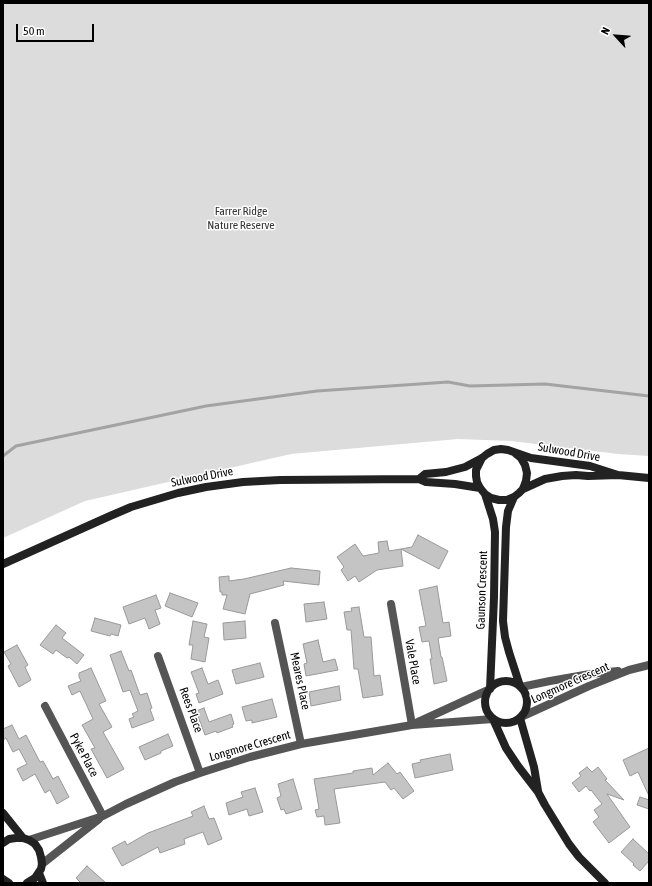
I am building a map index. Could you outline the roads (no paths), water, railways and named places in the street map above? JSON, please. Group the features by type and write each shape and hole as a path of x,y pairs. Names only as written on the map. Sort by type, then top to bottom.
{"main road":[{"name":"Sulwood Drive","path":"419,479 425,474 446,472 465,466 482,458 494,450 501,449 531,458 590,466 618,475"},
{"name":"Sulwood Drive","path":"515,453 521,458 527,473 526,482 523,489"},
{"path":"482,458 476,470 476,476 477,482 482,491"},
{"name":"Sulwood Drive","path":"3,564 131,507 178,493 206,487 243,482 280,480 419,479 426,482 455,484 482,491 491,498 507,500 514,497 523,489 545,480 562,476 618,475 649,478"},
{"name":"Gaunson Crescent","path":"482,491 493,519 495,532 494,597 489,690"},
{"name":"Gaunson Crescent","path":"514,497 508,511 506,527 503,621 505,638 521,687"},
{"path":"504,681 516,683 521,687 527,702 521,718 512,723 498,722 493,719 489,715 485,706 486,695 489,690 494,685 504,681"},
{"path":"521,718 534,768 538,792"},
{"path":"493,719 506,748 538,792 569,844 579,857 605,883"},
{"path":"3,813 26,839 35,844 39,850 42,864 39,873 35,878 27,883"},
{"path":"3,843 16,838 26,839"},
{"path":"39,873 43,883"},
{"path":"3,879 9,883"}],"street":[{"name":"Vale Place","path":"391,604 412,725"},
{"name":"Meares Place","path":"275,623 301,744"},
{"name":"Rees Place","path":"158,656 200,773"},
{"name":"Longmore Crescent","path":"521,718 589,686 629,670 649,665"},
{"name":"Longmore Crescent","path":"521,687 550,680 629,670"},
{"name":"Longmore Crescent","path":"412,725 489,690"},
{"name":"Pyke Place","path":"45,706 103,816"},
{"name":"Longmore Crescent","path":"26,839 103,816 175,782 250,757 301,744 412,725 493,719"},
{"name":"Longmore Crescent","path":"42,864 103,816"}],"waterway":[{"path":"3,456 16,446 206,406 317,391 448,382 470,386 545,384 649,396"}],"park label":[{"name":"Farrer Ridge Nature Reserve","path":"241,218"}]}
